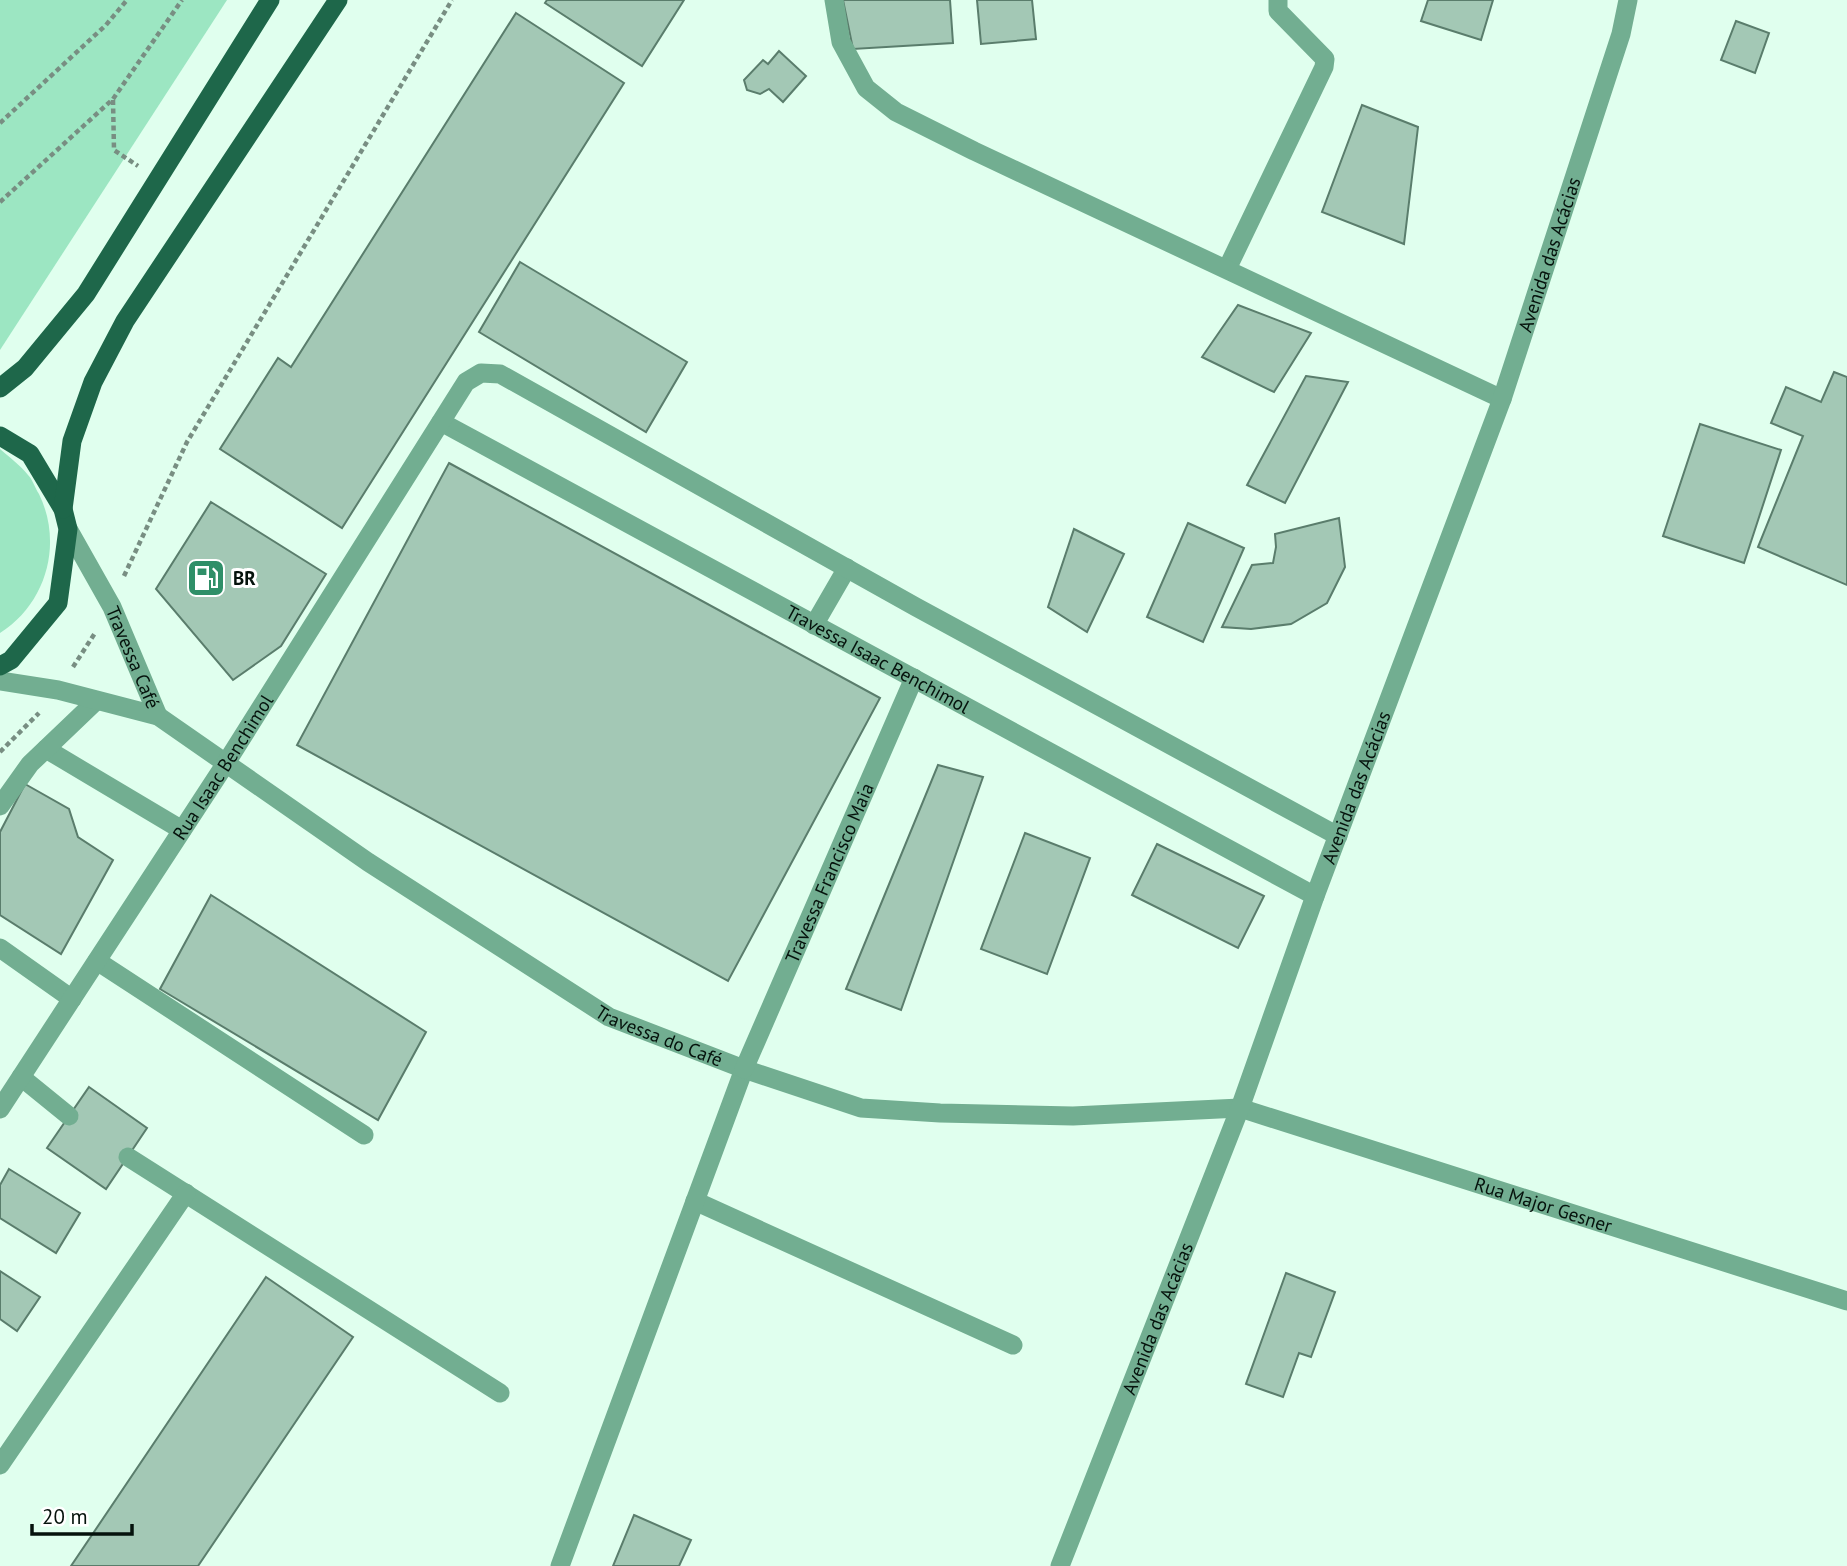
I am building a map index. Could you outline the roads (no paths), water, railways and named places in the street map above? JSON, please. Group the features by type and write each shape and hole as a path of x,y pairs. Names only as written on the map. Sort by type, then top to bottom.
{"main road":[{"path":"0,388 25,368 86,294 270,0"},
{"path":"63,509 72,441 93,382 125,321 338,0"},
{"path":"0,436 30,454 63,509 68,529 58,603 11,660 0,666"}],"street":[{"path":"834,0 841,42 866,88 895,112 1502,399"},
{"path":"1227,269 1324,67 1325,59 1278,11 1278,0"},
{"name":"Avenida das Acácias","path":"1060,1566 1240,1108 1315,896 1502,399 1621,34 1628,0"},
{"name":"Rua Isaac Benchimol","path":"0,1109 226,763 466,382 481,373 500,374 847,568"},
{"name":"Travessa Isaac Benchimol","path":"441,422 1315,896"},
{"name":"Travessa Café","path":"68,529 112,607 158,716"},
{"path":"814,625 847,568 1338,836"},
{"name":"Travessa Francisco Maia","path":"560,1566 744,1069 914,678"},
{"name":"Travessa Café","path":"0,681 58,690 158,716"},
{"path":"0,806 30,764 96,701"},
{"name":"Travessa do Café","path":"158,716 368,862 609,1017 744,1069 861,1108 1073,1116 1240,1108"},
{"path":"46,749 182,830"},
{"path":"0,948 72,999"},
{"path":"97,961 363,1135"},
{"path":"21,1077 69,1116"},
{"name":"Rua Major Gesner","path":"1240,1108 1847,1301"},
{"path":"128,1157 500,1392"},
{"path":"0,1465 186,1194"},
{"path":"695,1201 1013,1345"}],"place":[{"name":"BR","path":"206,578"}]}
